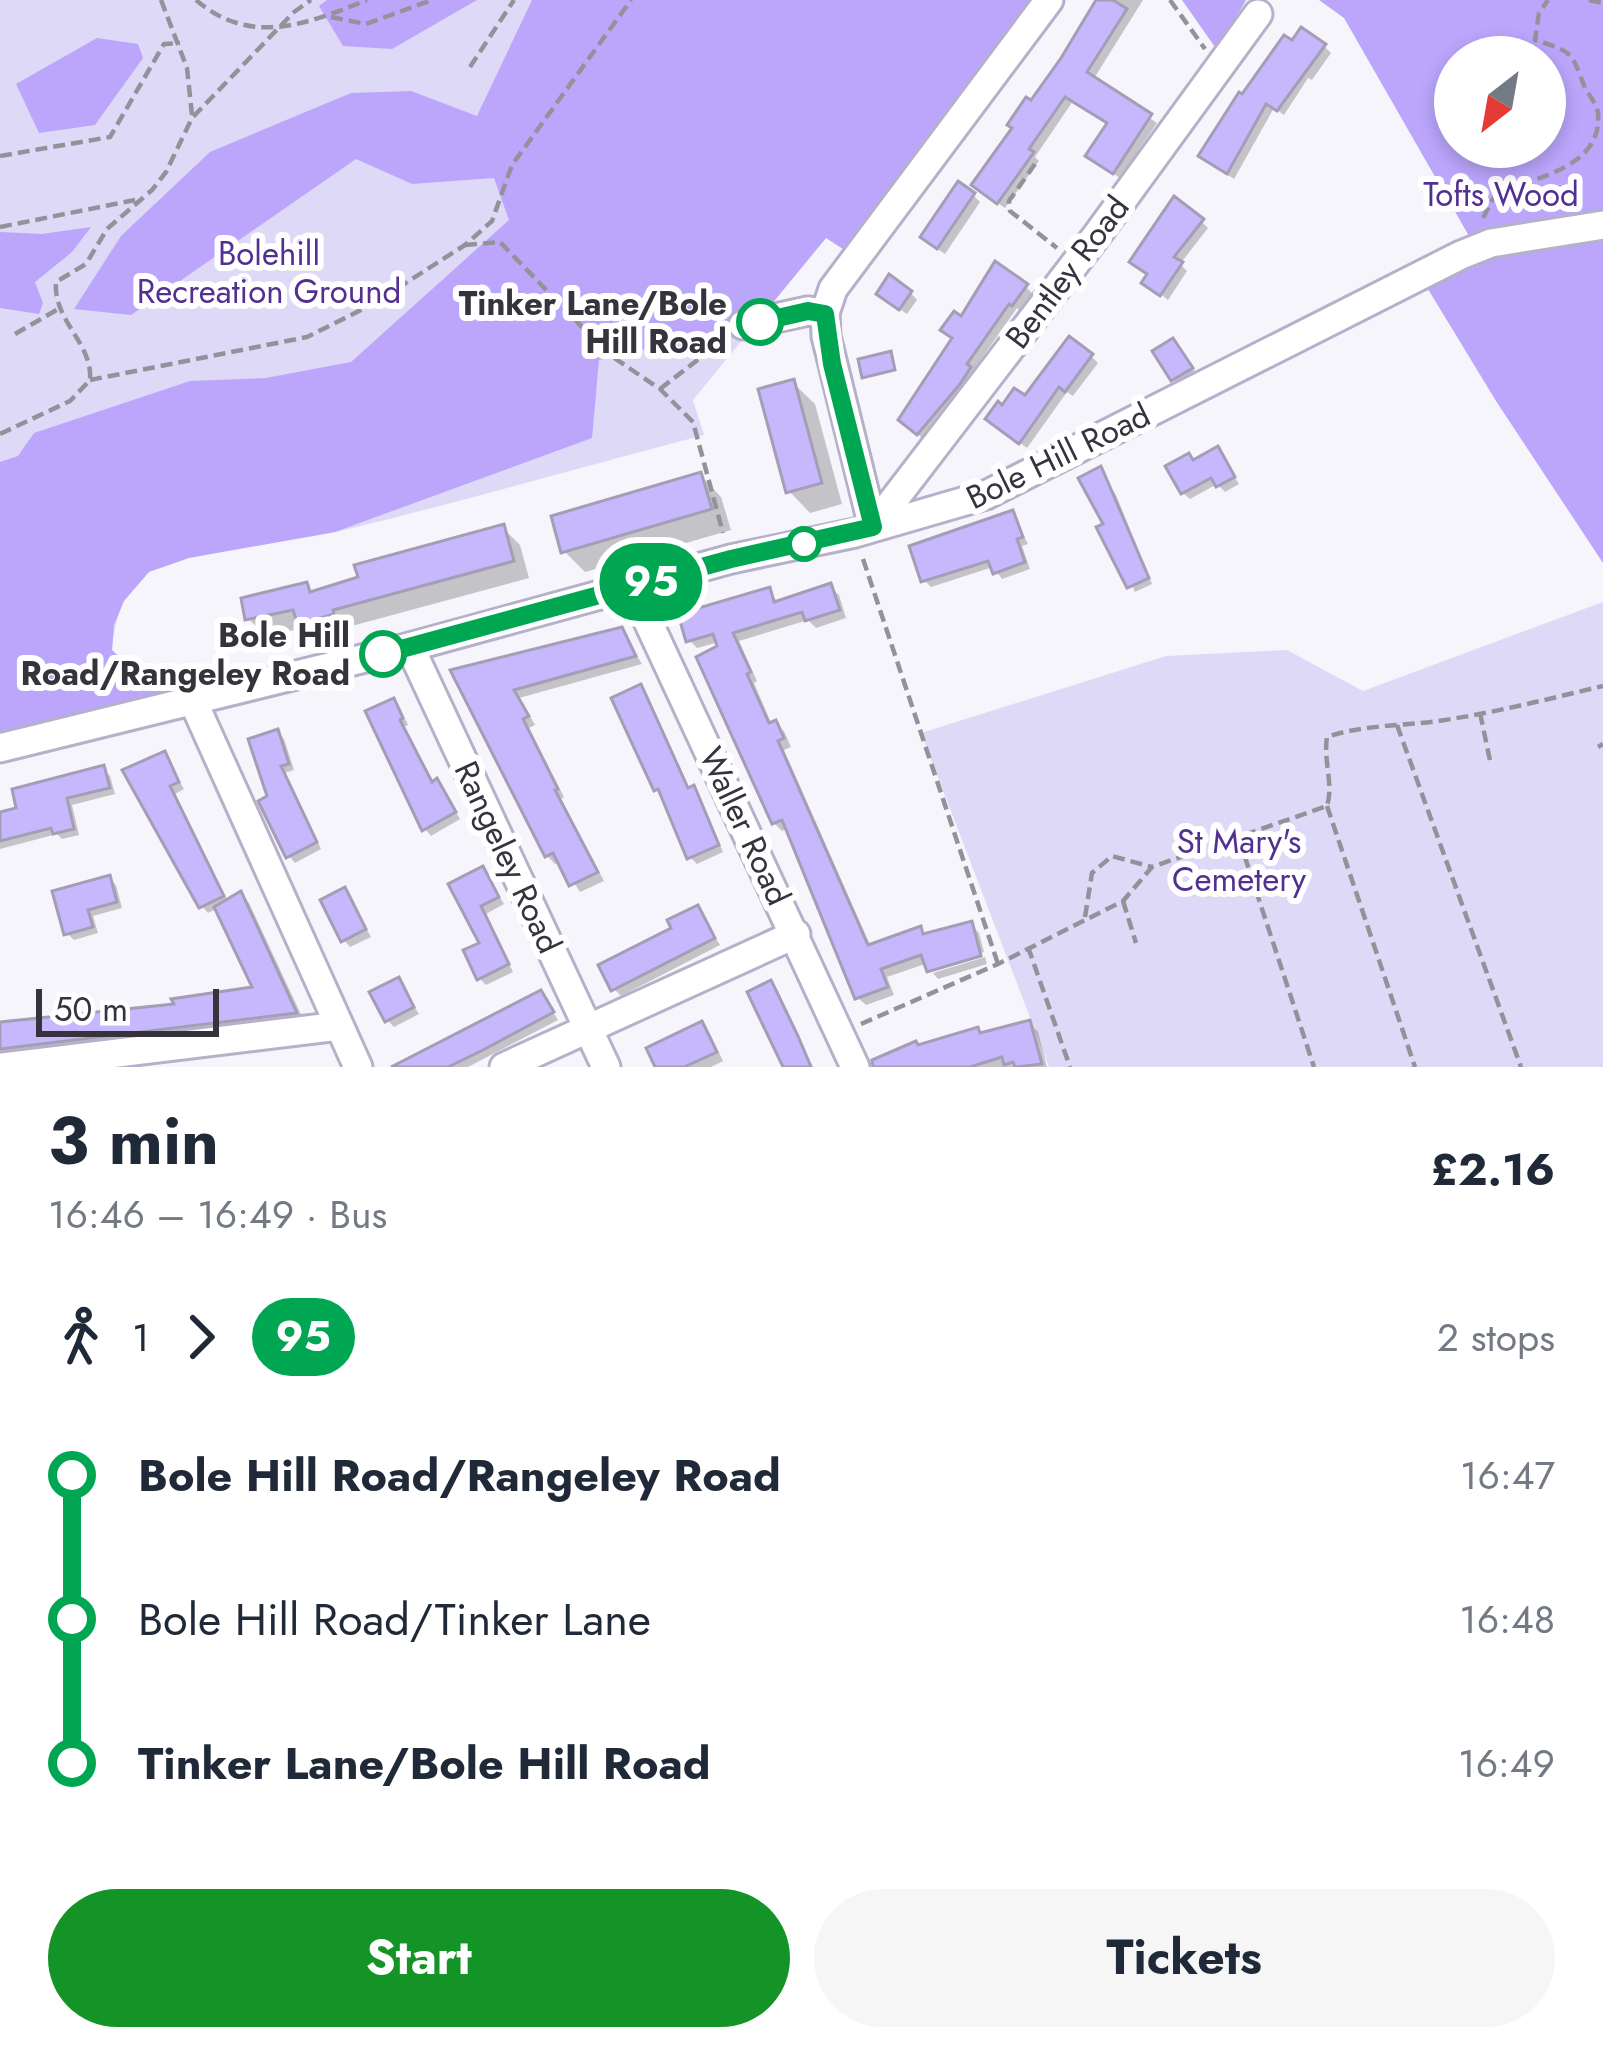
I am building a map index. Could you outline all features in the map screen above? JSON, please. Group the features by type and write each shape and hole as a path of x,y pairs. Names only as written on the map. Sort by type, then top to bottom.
{"street":[{"path":"864,530 825,314 833,290 1049,0"},
{"name":"Bentley Road","path":"864,530 1076,262 1258,14"},
{"name":"Bole Hill Road","path":"0,748 410,647 986,495 1268,350 1491,243 1603,225"},
{"path":"743,325 808,311 825,314"},
{"name":"Waller Road","path":"632,587 855,1067"},
{"name":"Rangeley Road","path":"410,647 605,1067"},
{"path":"193,701 358,1067"},
{"path":"504,1067 796,934"},
{"path":"3,1067 338,1026"}],"path":[{"path":"161,0 181,43 192,118"},
{"path":"196,0 217,17 239,26 283,26 367,0"},
{"path":"90,380 86,356 59,308 56,282 86,264 107,230 166,172 192,118 311,0"},
{"path":"326,16 366,24 432,0"},
{"path":"470,68 514,0"},
{"path":"0,434 70,401 90,380 307,337 373,304 465,245 492,221 512,166 632,0"},
{"path":"1170,0 1219,68"},
{"path":"1491,243 1483,219 1496,193 1555,175 1583,157 1595,136 1598,112 1577,61 1560,47 1535,40 1539,13 1548,0"},
{"path":"1588,0 1603,3"},
{"path":"0,156 110,137 164,44 181,43"},
{"path":"1035,164 1010,201 1010,211 1076,262"},
{"path":"0,227 141,199"},
{"path":"465,245 500,242 607,352 660,389 693,422 731,559"},
{"path":"15,334 59,308"},
{"path":"660,389 743,325"},
{"path":"864,530 998,964"},
{"path":"1415,1067 1327,806 1332,792 1324,758 1327,737 1348,730 1480,713 1603,686"},
{"path":"1480,713 1491,765"},
{"path":"1397,725 1521,1067"},
{"path":"839,1033 998,964 1123,901 1152,867 1327,806"},
{"path":"1238,837 1314,1067"},
{"path":"1085,917 1092,873 1112,856 1152,867"},
{"path":"1123,901 1136,943"},
{"path":"1028,947 1070,1067"}],"green space":[{"name":"Bolehill Recreation Ground","path":"0,0 1035,0 826,238 693,400 704,435 340,531 171,562 151,571 127,595 112,650 183,687 0,734"},
{"path":"327,0 477,0 392,49 343,46 319,6"},
{"name":"Bolehill Recreation Ground","path":"532,0 1033,0 846,251 826,238 756,323 599,360 592,438 335,532 189,558 149,572 124,601 114,625 112,650 183,687 0,734 0,462 18,456 34,433 190,381 266,378 351,362 509,220 494,178 412,184 356,159 131,315 74,309 121,236 210,152 351,93 411,91 477,116"},
{"path":"1182,0 1246,0 1217,50"},
{"name":"Tofts Wood","path":"1319,0 1603,0 1603,563 1420,276 1461,255 1469,236 1344,18"},
{"path":"97,38 138,44 143,58 95,125 39,133 16,84"},
{"path":"91,227 72,252 35,282 43,303 39,314 0,308 0,232 42,234"},
{"name":"St Mary's Cemetery","path":"1603,602 1603,1067 1049,1067 921,733 1166,656 1287,650 1363,691"}],"building":[{"path":"1096,0 1113,0 1127,9 1087,72 1152,114 1113,174 1085,156 1107,123 1065,97 997,204 971,185 1012,128 1007,125 1061,58"},
{"path":"1301,27 1326,44 1277,111 1266,104 1227,174 1198,156 1239,92 1284,35 1292,40"},
{"path":"958,181 975,193 937,249 920,237"},
{"path":"1174,196 1204,219 1174,257 1183,262 1160,296 1141,283 1147,274 1129,262"},
{"path":"995,261 1028,284 967,364 971,367 960,384 917,435 898,420 952,338 940,330 954,311 961,316"},
{"path":"889,274 912,291 899,310 876,294"},
{"path":"1069,336 1093,354 1065,392 1059,387 1019,444 985,419 1014,388 1025,395"},
{"path":"1173,338 1193,368 1171,381 1152,351"},
{"path":"891,351 895,370 862,378 858,359"},
{"path":"794,379 822,483 786,493 758,389"},
{"path":"1218,446 1235,477 1216,487 1211,478 1181,494 1165,466 1189,453 1193,460"},
{"path":"1101,466 1149,578 1127,588 1096,527 1103,524 1078,478"},
{"path":"701,472 712,509 561,553 551,516"},
{"path":"1013,510 1023,537 1017,539 1025,562 993,574 988,561 921,582 909,546"},
{"path":"504,524 514,561 333,610 334,614 298,625 293,610 245,620 241,598 307,582 310,592 358,577 354,565"},
{"path":"831,583 840,610 805,621 802,612 733,633 751,672 747,674 769,723 776,720 784,738 778,741 868,945 921,926 923,934 972,921 981,956 927,972 921,955 881,969 888,987 855,999 782,820 772,824 696,657 717,646 713,634 686,642 678,614 770,587 774,602"},
{"path":"622,627 636,656 514,690 529,716 523,719 555,790 598,872 569,886 553,853 545,857 450,670"},
{"path":"641,684 688,788 694,785 719,845 687,859 658,789 654,791 611,698"},
{"path":"394,698 400,720 432,782 437,778 456,812 422,831 365,711"},
{"path":"278,729 289,764 281,766 317,842 286,858 258,801 267,796 248,739"},
{"path":"165,751 179,782 170,786 224,896 199,908 122,770"},
{"path":"104,765 110,788 67,798 74,829 53,834 51,828 0,841 0,812 16,808 12,789"},
{"path":"483,866 499,897 481,906 509,964 477,980 463,950 479,943 448,884"},
{"path":"110,875 117,902 88,910 93,927 64,935 52,891"},
{"path":"345,887 366,929 341,942 320,900"},
{"path":"241,891 297,1013 0,1049 0,1022 174,1004 171,999 252,987 214,907"},
{"path":"698,905 715,938 611,991 598,965 671,928 667,920"},
{"path":"399,977 414,1007 385,1022 369,992"},
{"path":"771,980 811,1067 783,1067 747,992"},
{"path":"541,990 554,1012 483,1050 448,1067 391,1067"},
{"path":"1030,1020 1042,1064 1015,1067 1013,1062 1004,1065 1002,1057 970,1067 873,1067 872,1060 916,1041 918,1045 978,1027 980,1033"},
{"path":"702,1021 717,1052 684,1067 655,1067 646,1048"}],"bus line":[{"name":"95","path":"383,654 731,559 873,527 832,364 825,314 808,311 760,322"}],"place":[{"name":"Tinker Lane/Bole Hill Road","path":"760,322"},
{"name":"Bole Hill Road/Rangeley Road","path":"383,654"}]}
